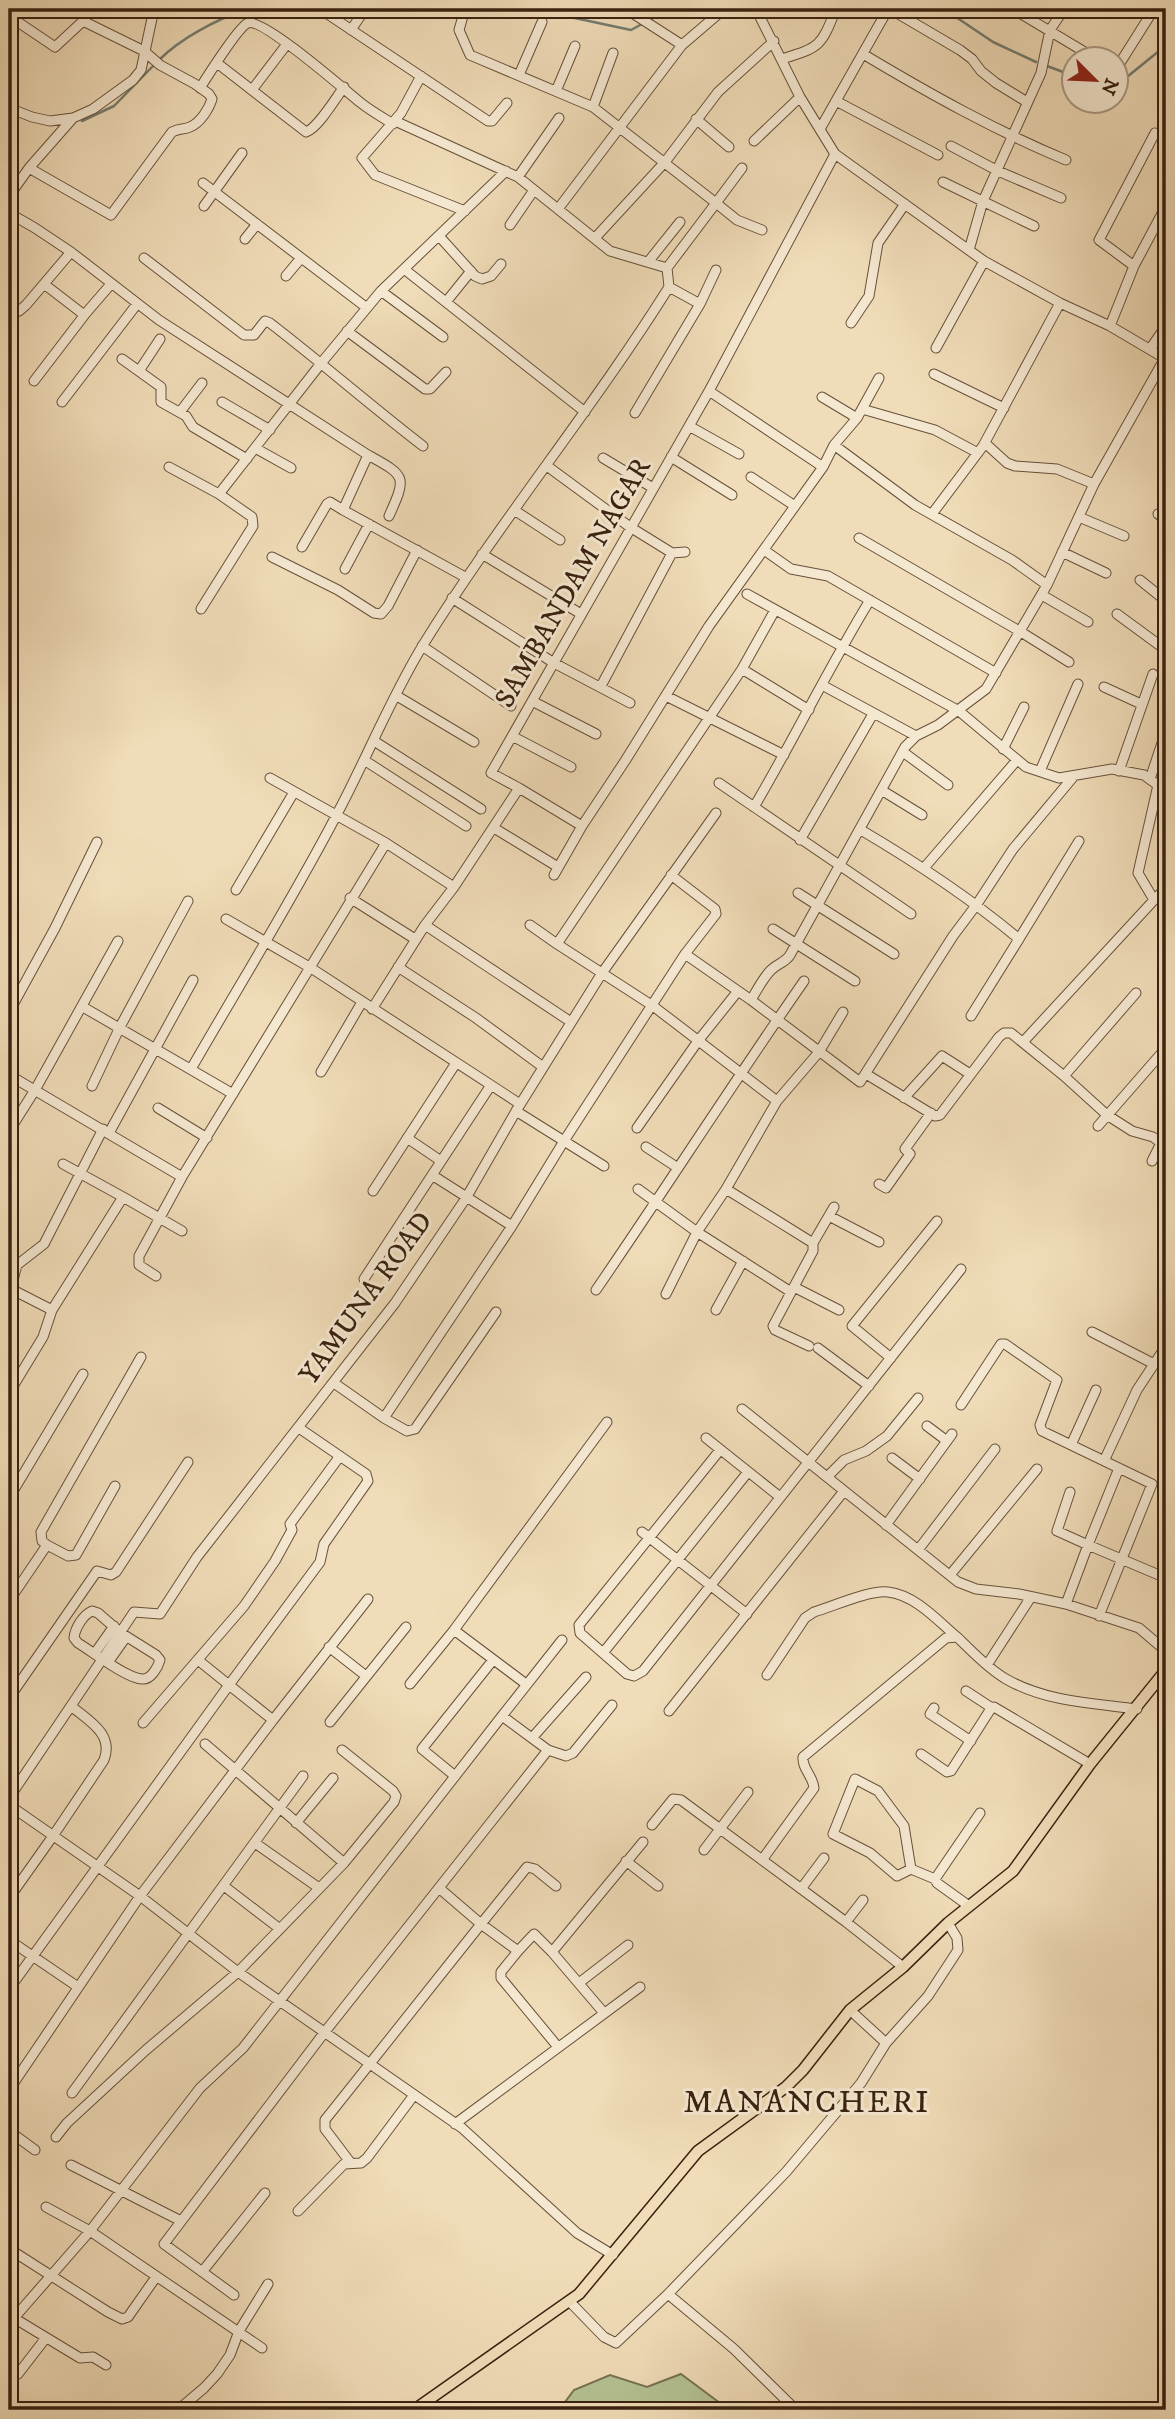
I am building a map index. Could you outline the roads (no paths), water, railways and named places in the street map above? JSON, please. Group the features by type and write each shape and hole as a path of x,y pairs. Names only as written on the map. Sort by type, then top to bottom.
{"main road":[{"path":"414,2410 570,2302 613,2255 698,2151 715,2136 786,2087 803,2070 850,2010 948,1923 1013,1871 1090,1764 1166,1670"}],"street":[{"path":"9,108 50,121 73,118 93,109 134,80 142,69 154,9"},
{"path":"351,30 365,9"},
{"path":"626,9 682,45"},
{"path":"558,209 682,45 724,9"},
{"path":"751,1000 773,968 786,961 903,752 916,736 959,711 986,689 1042,595 1094,484 1166,359 1110,326 1060,303 984,261 835,154 800,97 756,9"},
{"path":"782,59 814,50 824,39 836,9"},
{"path":"820,129 889,9 960,50 996,83 1027,102"},
{"path":"1013,9 1076,46"},
{"path":"969,250 983,201 1041,73 1050,30 1063,9"},
{"path":"1130,47 1154,9"},
{"path":"464,12 459,30 470,55 593,107 737,220 762,230"},
{"path":"329,15 488,121 492,121 508,103"},
{"path":"9,16 55,47 82,21 147,54 211,97 207,111 192,127 172,132 111,215 29,168"},
{"path":"519,75 542,22"},
{"path":"200,88 247,23 264,28 344,87 361,103 394,122 518,177 610,251 667,268"},
{"path":"594,238 665,162 718,92 774,41"},
{"path":"252,90 288,44"},
{"path":"556,91 575,46"},
{"path":"593,107 613,53"},
{"path":"863,54 955,109 1066,160"},
{"path":"217,64 308,132 344,87"},
{"path":"421,76 394,122 362,158 375,174 465,211"},
{"path":"754,141 800,97"},
{"path":"836,101 938,155"},
{"path":"9,196 29,168 73,118"},
{"path":"518,177 559,118"},
{"path":"696,119 729,148"},
{"path":"1134,266 1098,240 1155,133 1166,138"},
{"path":"951,146 998,171 1061,198"},
{"path":"204,206 243,153"},
{"name":"SAMBANDAM NAGAR","path":"519,788 491,773 709,391 835,154"},
{"path":"191,1069 267,942 337,814 422,646 482,554 641,332 669,287 667,268 742,168"},
{"path":"219,494 381,291 506,171"},
{"path":"943,182 1034,226"},
{"path":"203,183 367,308"},
{"path":"510,225 534,190"},
{"path":"851,323 869,296 878,243 905,204"},
{"path":"1110,326 1134,266 1166,206"},
{"path":"9,213 71,252 137,304 288,405 394,470 401,477 401,485 389,516"},
{"path":"648,262 680,222"},
{"path":"245,239 257,224"},
{"path":"439,236 471,271 482,279 486,279 501,264"},
{"path":"9,314 26,305 71,252"},
{"path":"144,258 244,335 254,335 269,317 422,446"},
{"path":"286,276 301,258"},
{"path":"936,348 984,261"},
{"path":"404,269 585,412"},
{"path":"635,413 700,304 716,270"},
{"path":"446,302 471,271"},
{"path":"44,284 77,312 86,313"},
{"path":"34,381 111,284"},
{"path":"669,287 700,304"},
{"path":"381,291 443,337"},
{"path":"932,514 982,447 1060,303"},
{"path":"62,402 137,304"},
{"path":"1150,349 1166,326"},
{"path":"347,331 425,389 430,388 446,372"},
{"path":"139,371 160,339"},
{"path":"122,359 161,387 161,402 186,416 193,426 247,458"},
{"path":"934,374 1004,408"},
{"path":"494,828 556,871 709,626 824,467 834,446 859,413 879,378"},
{"path":"180,412 202,383"},
{"path":"709,391 824,467"},
{"path":"822,397 859,413 935,430 982,447 1015,466 1057,469 1094,484"},
{"path":"222,402 270,430"},
{"path":"689,426 739,454"},
{"path":"834,446 915,505 1012,561 1047,585"},
{"path":"256,448 291,468"},
{"path":"343,510 368,455"},
{"path":"671,457 732,495"},
{"path":"603,458 653,488"},
{"path":"547,466 672,554 685,552"},
{"path":"169,467 219,494 252,517 253,526 201,609"},
{"path":"751,477 795,506"},
{"path":"302,547 330,502 466,577"},
{"path":"514,510 560,540"},
{"path":"1158,514 1166,520"},
{"path":"1079,517 1124,536"},
{"path":"345,569 369,524"},
{"path":"859,538 1069,662"},
{"path":"272,557 338,590 374,613 381,614 388,606 417,550"},
{"path":"764,550 791,569 828,576 996,673"},
{"path":"1062,552 1106,573"},
{"path":"482,554 581,614"},
{"path":"601,686 672,554"},
{"path":"1140,580 1165,598"},
{"path":"747,594 959,711 1026,767 1059,778 1112,769 1144,775 1158,785"},
{"path":"1042,595 1088,622"},
{"path":"453,598 554,663 630,703"},
{"path":"754,807 841,647 870,600"},
{"path":"557,944 742,669 775,610"},
{"path":"1117,614 1166,650"},
{"path":"422,646 512,706"},
{"path":"742,669 809,710"},
{"path":"1119,771 1153,674"},
{"path":"1040,771 1078,684"},
{"path":"822,685 916,736"},
{"path":"1104,687 1141,704"},
{"path":"397,696 474,742"},
{"path":"666,696 784,755"},
{"path":"532,701 596,734"},
{"path":"1003,749 1024,707"},
{"path":"800,840 873,714"},
{"path":"1154,900 1138,873 1158,785 1166,731"},
{"path":"512,736 571,767"},
{"path":"374,741 481,809"},
{"path":"903,752 948,785"},
{"path":"364,760 466,826"},
{"path":"924,868 1017,760"},
{"path":"685,954 860,1082 953,936 1013,849 1074,776"},
{"path":"270,778 386,843 454,887"},
{"path":"719,783 911,914"},
{"path":"372,1009 415,939 454,887 519,788 582,826"},
{"path":"883,791 922,815"},
{"path":"236,890 294,792"},
{"name":"YAMUNA ROAD","path":"120,1632 134,1612 160,1614 197,1557 395,1303 466,1198 518,1107 602,973 716,813"},
{"path":"861,830 977,904 1019,939"},
{"path":"971,1016 1079,841"},
{"path":"9,1012 55,928 97,842"},
{"path":"156,1276 139,1265 139,1256 159,1218 350,898 386,843"},
{"path":"384,1418 512,1226 685,954 716,912 709,903 671,875"},
{"path":"1023,1042 1166,888"},
{"path":"797,893 894,954"},
{"path":"350,898 415,939"},
{"path":"92,1086 120,1027 188,901"},
{"path":"226,919 310,968 491,1085 564,1141 604,1166"},
{"path":"425,925 571,1021"},
{"path":"530,925 653,1006 776,1101"},
{"path":"773,929 855,981"},
{"path":"9,1129 35,1090 118,941"},
{"path":"398,967 476,1018 543,1067"},
{"path":"52,1310 10,1291 17,1265 44,1244 79,1172 156,1049 193,980"},
{"path":"596,1290 804,981"},
{"path":"636,1128 698,1041 738,991"},
{"path":"1064,1076 1136,993"},
{"path":"321,1072 362,1002"},
{"path":"83,1007 233,1094"},
{"path":"666,1294 697,1231 726,1189 776,1101 819,1052 843,1012"},
{"path":"866,1074 931,1114 940,1115 1004,1033 1011,1033 1107,1115 1132,1131 1153,1137 1163,1145 1152,1161"},
{"path":"1098,1126 1166,1048"},
{"path":"904,1098 942,1056 970,1074"},
{"path":"373,1191 456,1063"},
{"path":"9,1074 182,1177"},
{"path":"364,1279 491,1085"},
{"path":"158,1108 207,1138"},
{"path":"879,1184 886,1188 910,1154 905,1149 931,1114"},
{"path":"407,1138 441,1161"},
{"path":"646,1147 678,1168"},
{"path":"62,1164 182,1231"},
{"path":"432,1175 512,1226"},
{"path":"638,1189 743,1261 792,1289 839,1310"},
{"path":"726,1189 813,1243"},
{"path":"9,1393 43,1337 52,1310 123,1197"},
{"path":"869,1386 814,1347 773,1328 813,1251 813,1243 832,1211 879,1242"},
{"path":"891,1358 852,1326 937,1221"},
{"path":"716,1310 743,1261"},
{"path":"720,1450 645,1535 579,1625 580,1633 627,1674 638,1674 809,1463 961,1269"},
{"path":"334,1383 384,1418 407,1431 415,1429 496,1312"},
{"path":"1092,1332 1154,1364"},
{"path":"961,1405 1001,1344 1005,1344 1057,1380 1040,1429 1150,1482 1153,1487 1099,1616"},
{"path":"1104,1461 1137,1390 1166,1346"},
{"path":"115,1486 76,1555 68,1556 42,1541 41,1532 141,1357"},
{"path":"9,1498 83,1374"},
{"path":"1072,1446 1096,1390"},
{"path":"827,1477 844,1460 866,1451 887,1436 918,1398"},
{"path":"742,1409 958,1582 976,1589 1066,1604 1139,1628 1166,1651"},
{"path":"410,1684 454,1630 607,1422"},
{"path":"886,1525 950,1437 928,1426"},
{"path":"9,1989 320,1562 324,1544 368,1481 366,1474 299,1429"},
{"path":"706,1438 780,1497"},
{"path":"918,1550 995,1449"},
{"path":"143,1723 250,1598 292,1530 290,1524 340,1456"},
{"path":"892,1458 920,1479"},
{"path":"9,1698 97,1571 111,1575 116,1572 188,1462"},
{"path":"1066,1604 1119,1468"},
{"path":"950,1575 1037,1469"},
{"path":"603,1653 748,1472"},
{"path":"669,1711 844,1491"},
{"path":"1070,1492 1056,1531 1163,1577 1166,1560"},
{"path":"645,1535 747,1614"},
{"path":"9,1601 47,1545"},
{"path":"767,1675 791,1636 814,1612 886,1592 902,1595 923,1608 987,1665 1007,1679 1047,1696 1137,1709"},
{"path":"987,1665 1031,1597"},
{"path":"9,2090 140,1896 328,1647 368,1599"},
{"path":"92,1611 120,1632 160,1660 158,1668 148,1678 142,1679 127,1673 74,1637 87,1613 92,1611"},
{"path":"330,1722 406,1627"},
{"path":"454,1630 526,1684"},
{"path":"95,1653 120,1632"},
{"path":"9,1798 71,1706 106,1660 120,1632"},
{"path":"762,1860 814,1788 803,1757 946,1638 957,1637"},
{"path":"106,2365 93,2357 80,2358 12,2317 53,2275 90,2231 200,2088 243,2048 562,1640"},
{"path":"328,1647 366,1676"},
{"path":"198,1660 273,1720"},
{"path":"455,1776 422,1749 493,1660"},
{"path":"532,1738 586,1677"},
{"path":"967,1691 1090,1764"},
{"path":"502,1716 548,1750 566,1756 573,1753 612,1705"},
{"path":"9,1898 104,1760 107,1750 103,1733 71,1706"},
{"path":"934,1708 930,1714 971,1741"},
{"path":"921,1754 947,1772 951,1771 992,1708"},
{"path":"205,1744 344,1863"},
{"path":"56,2137 66,2123 146,2050 238,1972 344,1863 394,1802 396,1796 393,1791 342,1750"},
{"path":"233,2295 164,2244 324,2033 548,1750"},
{"path":"72,2092 303,1776"},
{"path":"296,1823 333,1778"},
{"path":"911,1869 904,1826 878,1791 855,1779 833,1834 870,1853 897,1876 911,1869 935,1879 969,1906"},
{"path":"704,1850 748,1792"},
{"path":"652,1825 673,1799 681,1800 902,1966"},
{"path":"9,1805 140,1896 238,1972 455,2124 577,2232 613,2255"},
{"path":"935,1879 980,1812"},
{"path":"552,1952 643,1842"},
{"path":"255,1843 320,1888"},
{"path":"801,1889 824,1858"},
{"path":"626,1861 658,1886"},
{"path":"350,2162 325,2129 325,2120 527,1867 535,1869 556,1886"},
{"path":"224,1886 280,1929"},
{"path":"439,1888 481,1924 519,1951"},
{"path":"846,1922 863,1900"},
{"path":"570,2302 604,2337 616,2343 668,2294 786,2172 861,2082 886,2043 928,1996 958,1950 957,1938 948,1923"},
{"path":"558,2047 501,1978 501,1972 534,1934 604,2013"},
{"path":"9,1940 78,1987"},
{"path":"579,1983 628,1945"},
{"path":"455,2124 640,1987"},
{"path":"850,2010 886,2043"},
{"path":"299,2211 338,2169 350,2162 361,2163 367,2158 414,2095"},
{"path":"9,2131 35,2150"},
{"path":"71,2165 181,2221"},
{"path":"202,2272 265,2193"},
{"path":"47,2207 90,2231 262,2348"},
{"path":"14,2252 122,2319 128,2317 156,2277"},
{"path":"178,2410 217,2374 268,2284"},
{"path":"668,2294 734,2349 796,2410"},
{"path":"18,2374 46,2339"}],"waterway":[{"path":"159,60 199,30 246,9"},
{"path":"450,9 461,12"},
{"path":"648,21 665,9"},
{"path":"944,9 993,42 1036,62"},
{"path":"468,14 480,16 542,11 631,30 642,24"},
{"path":"1130,75 1159,51 1166,40"},
{"path":"82,121 114,106 154,65"},
{"path":"1047,66 1060,71"}],"district":[{"name":"MANANCHERI","path":"807,2103"}]}
